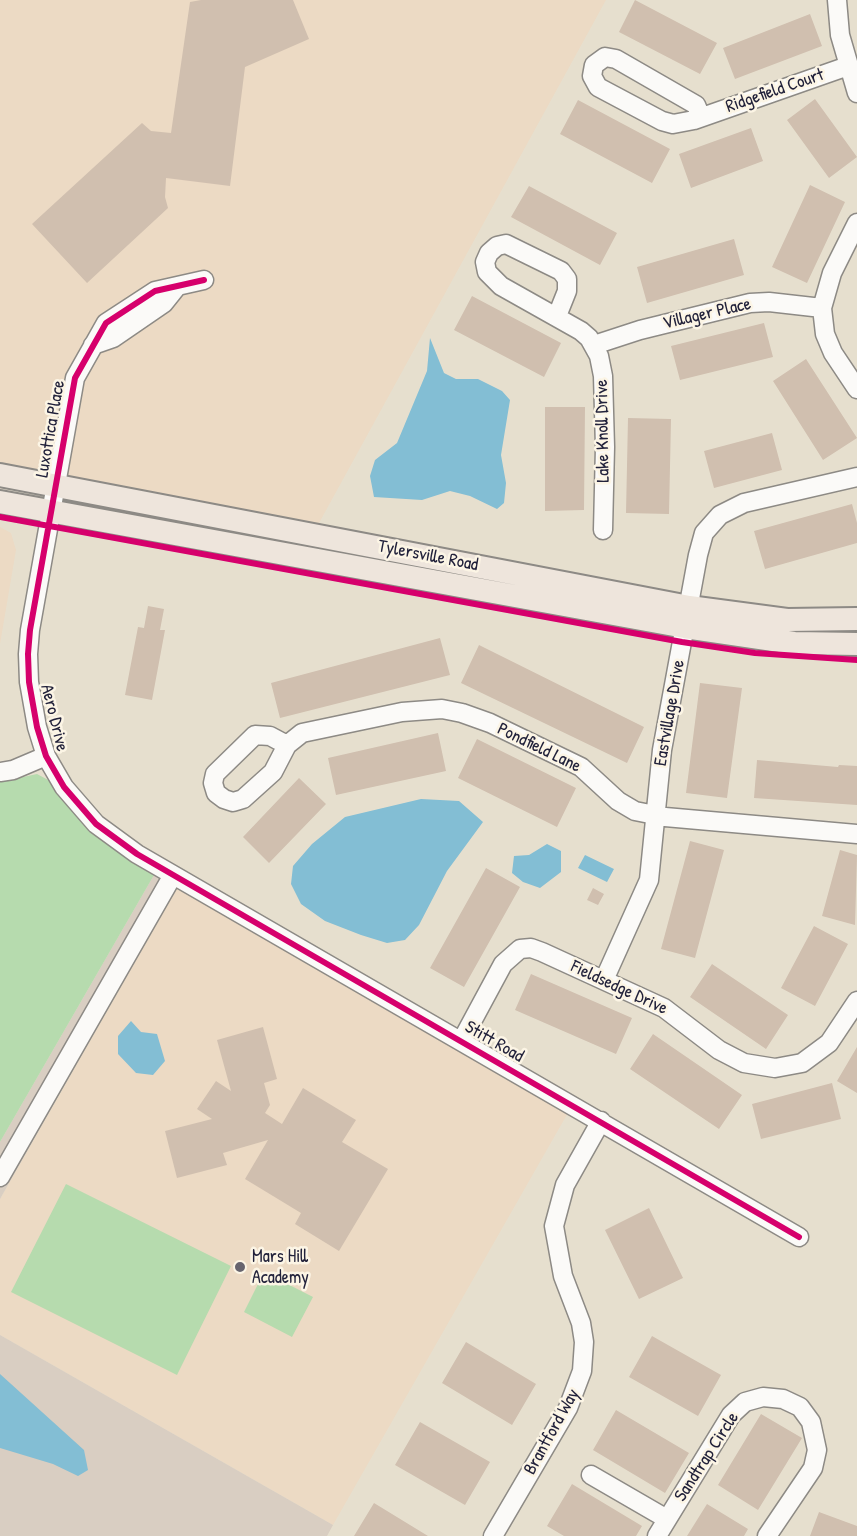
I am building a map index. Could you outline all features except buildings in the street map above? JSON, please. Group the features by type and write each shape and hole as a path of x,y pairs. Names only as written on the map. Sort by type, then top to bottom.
{"main road":[{"name":"Tylersville Road","path":"0,475 687,617 795,643 857,644"},
{"name":"Tylersville Road","path":"0,502 52,513 687,617 786,620 857,619"}],"street":[{"path":"837,0 848,66 857,93"},
{"name":"Ridgefield Court","path":"701,117 696,105 616,59 605,57 594,65 592,76 598,87 662,121 673,124 701,117 848,66"},
{"path":"857,223 831,273 822,309 825,334 833,353 857,388"},
{"path":"557,316 567,291 567,279 561,271 506,244 497,246 489,253 485,262 487,272 501,286 581,331 594,345"},
{"name":"Luxottica Place","path":"52,513 75,378 106,323 156,291 204,280"},
{"name":"Villager Place","path":"594,345 650,328 750,303 770,302 822,309"},
{"name":"Lake Knoll Drive","path":"594,345 603,376 603,530"},
{"name":"Eastvillage Drive","path":"604,980 649,880 660,768 702,539 720,515 753,501 857,477"},
{"name":"Aero Drive","path":"52,513 30,630 28,654 32,705 46,756 64,787 96,824 127,848 173,875"},
{"name":"Pondfield Lane","path":"287,745 294,738 311,730 402,712 432,709 462,713 518,736 581,767 626,807 657,816 857,834"},
{"path":"0,772 13,770 46,756"},
{"path":"0,1177 173,875"},
{"name":"Stitt Road","path":"173,875 462,1040 799,1237"},
{"name":"Fieldsedge Drive","path":"462,1040 503,964 520,950 531,948 664,1008 719,1050 744,1063 775,1068 802,1063 829,1043 857,1001"},
{"name":"Brantford Way","path":"493,1536 568,1408 582,1371 584,1342 581,1323 560,1266 554,1226 565,1185 601,1121"},
{"name":"Sandtrap Circle","path":"657,1536 714,1442 738,1408 754,1399 783,1399 806,1414 815,1431 817,1450 813,1468 767,1536"},
{"path":"591,1475 667,1519"}],"shaded area":[{"path":"0,0 606,0 313,534 0,475"},
{"path":"0,527 11,533 16,550 0,644"},
{"path":"154,875 176,889 0,1199 0,1142"},
{"name":"Mars Hill Academy","path":"182,880 573,1104 333,1525 0,1335 0,1199"},
{"path":"0,1335 333,1525 327,1536 0,1536"}],"green space":[{"path":"37,774 52,782 91,833 154,875 0,1142 0,782"},
{"path":"66,1184 231,1266 177,1375 11,1292"},
{"path":"264,1272 313,1297 292,1337 244,1312"}],"water":[{"path":"430,338 444,373 456,379 478,379 502,391 510,400 501,455 506,483 504,503 497,509 470,496 450,491 422,500 374,497 370,476 375,460 397,443 427,371"},
{"path":"421,799 459,801 483,822 447,871 419,925 405,940 387,943 361,935 325,921 301,904 291,884 293,866 312,844 345,817"},
{"path":"547,844 561,851 561,872 540,888 523,882 512,873 514,856 529,855"},
{"path":"585,855 614,869 607,882 578,868"},
{"path":"131,1021 141,1032 157,1034 165,1061 153,1075 136,1073 118,1054 118,1036"},
{"path":"0,1374 84,1450 88,1470 78,1476 53,1464 0,1448"}],"cycle path":[{"path":"204,280 155,291 106,323 75,378 30,630 28,654 29,682 37,727 46,756 64,787 96,824 137,854 799,1237"},
{"path":"0,517 682,642 755,653 857,660"}],"place":[{"name":"Mars Hill Academy","path":"240,1267"}]}
